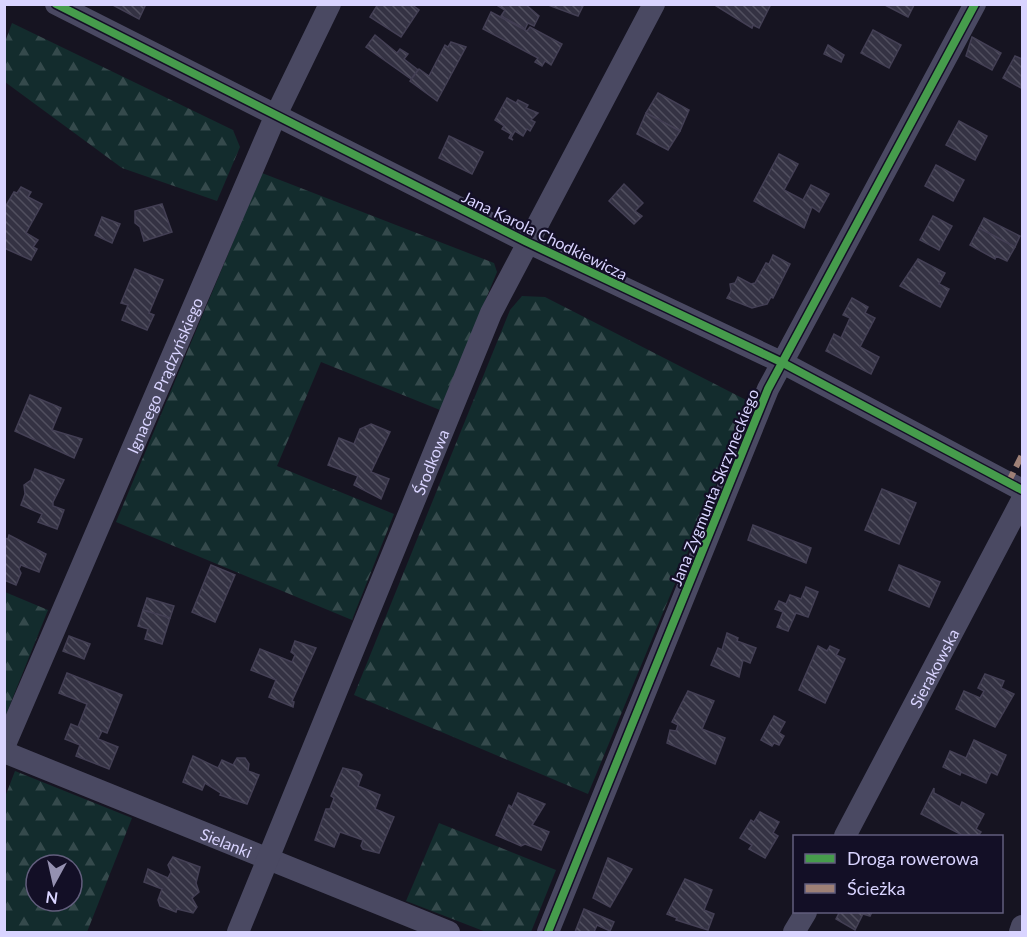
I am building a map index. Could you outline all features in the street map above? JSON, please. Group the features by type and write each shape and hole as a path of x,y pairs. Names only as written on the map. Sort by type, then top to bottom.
{"street":[{"name":"Jana Karola Chodkiewicza","path":"56,4 274,117 526,242 783,363 1023,490"},
{"name":"Ignacego Prądzyńskiego","path":"4,747 274,117 330,4"},
{"name":"Środkowa","path":"238,933 491,313 526,242 654,4"},
{"name":"Jana Zygmunta Skrzyneckiego","path":"548,933 768,389 975,4"},
{"name":"Sierakowska","path":"846,835 1023,500"},
{"name":"Sielanki","path":"4,752 449,933"},
{"path":"794,933 805,913"},
{"path":"1020,933 1023,926"}],"green space":[{"path":"12,23 233,130 240,147 217,201 122,168 5,82 5,42"},
{"path":"262,173 494,263 497,272 440,410 321,362 277,466 394,514 352,620 116,522"},
{"path":"522,296 545,297 750,402 588,794 354,695 510,310"},
{"path":"5,592 48,610 5,717"},
{"path":"15,771 132,818 87,932 5,932 5,797"},
{"path":"439,823 556,870 531,932 486,932 406,901"}],"building":[{"path":"111,4 146,4 139,19"},
{"path":"378,4 411,4 419,10 401,37 370,17"},
{"path":"495,4 525,4 539,16 534,26 528,23 525,29 501,16 505,10"},
{"path":"549,4 584,4 578,16 548,5"},
{"path":"713,4 771,4 759,28 753,25 752,28"},
{"path":"883,4 914,4 914,5 908,17"},
{"path":"491,12 527,31 530,27 562,44 551,65 545,61 542,66 535,62 538,58 483,29"},
{"path":"873,30 901,45 889,68 861,53"},
{"path":"375,35 397,53 400,49 408,54 404,59 418,70 411,79 366,47"},
{"path":"972,37 1001,53 992,70 966,56"},
{"path":"451,42 466,47 437,101 410,81 419,69 429,76 445,45 448,47"},
{"path":"828,45 844,55 841,62 824,54"},
{"path":"1015,56 1022,59 1021,88 1003,78"},
{"path":"658,93 689,110 680,131 646,113"},
{"path":"507,98 516,103 518,100 528,105 526,108 538,113 531,120 535,122 530,131 527,129 523,136 515,131 511,138 513,140 509,138 511,134 502,129 504,126 495,120"},
{"path":"646,113 680,131 668,150 637,134"},
{"path":"959,121 987,136 975,160 946,145"},
{"path":"449,136 483,152 472,174 439,158"},
{"path":"779,154 798,164 784,190 803,200 811,185 829,194 819,212 812,207 804,228 754,201"},
{"path":"936,165 964,180 953,201 925,186"},
{"path":"624,184 643,203 635,211 642,216 634,224 609,201"},
{"path":"21,187 31,192 28,197 42,204 26,233 38,240 33,247 37,249 31,260 4,248 4,209 14,192 17,193"},
{"path":"162,204 172,232 144,241 140,227 135,223 135,211"},
{"path":"933,216 952,226 939,250 920,240"},
{"path":"102,217 120,224 112,243 95,235"},
{"path":"984,218 1020,236 1015,247 979,228"},
{"path":"979,228 1015,247 1007,261 996,256 995,259 970,245"},
{"path":"773,255 790,264 773,298 771,297 767,304 752,308 727,298 731,291 730,284 735,283 738,277 751,284 755,283"},
{"path":"918,259 945,273 939,284 949,289 940,307 900,286"},
{"path":"135,269 163,280 149,313 154,315 147,330 122,320 128,305 121,303"},
{"path":"852,298 868,307 865,313 875,318 860,347 879,357 871,374 826,351 834,334 841,338 850,318 843,315"},
{"path":"30,395 61,408 52,430 82,439 74,458 15,431"},
{"path":"371,424 390,432 371,472 389,479 381,499 354,485 358,476 328,465 339,438 354,444 360,429"},
{"path":"35,469 64,480 53,502 53,506 64,510 57,529 38,522 42,514 21,505 25,494 24,485 31,480"},
{"path":"882,489 916,503 899,544 865,530"},
{"path":"753,525 811,548 806,563 748,540"},
{"path":"9,535 46,554 39,572 21,565 19,569 21,573 16,585 4,580 4,538 8,539"},
{"path":"211,565 235,575 215,622 192,612"},
{"path":"899,565 940,582 929,607 889,590"},
{"path":"806,587 818,592 808,617 796,613 788,631 777,627 783,612 775,609 779,601 786,604 790,595 801,599"},
{"path":"147,598 174,606 170,618 143,610"},
{"path":"143,610 170,618 162,644 145,639 148,629 138,626"},
{"path":"727,633 738,638 737,641 756,648 750,663 743,660 739,677 711,665 718,648 722,650"},
{"path":"69,636 90,644 84,659 63,651"},
{"path":"295,641 316,648 292,701 294,702 293,707 269,697 276,680 251,670 260,649 292,662 295,655 291,652"},
{"path":"818,646 827,651 830,646 839,650 836,655 845,659 825,703 799,690"},
{"path":"67,673 122,695 107,733 102,731 98,739 118,747 109,769 76,756 80,745 65,739 71,724 78,727 87,704 59,693"},
{"path":"985,674 1004,681 1001,688 1014,694 995,727 956,709 964,691 980,698 984,691 978,688"},
{"path":"688,691 714,701 702,729 725,738 715,764 667,743 670,730 676,731 678,725 672,722"},
{"path":"774,716 785,722 779,733 784,736 779,745 774,743 772,746 761,740"},
{"path":"974,740 1006,755 997,775 991,772 986,783 943,767 950,751 966,758"},
{"path":"193,756 218,768 222,760 233,765 237,758 245,758 249,764 248,771 259,775 247,804 220,795 221,793 205,783 202,790 183,782"},
{"path":"343,768 359,772 362,775 358,786 380,795 375,809 394,817 379,853 363,849 361,846 363,840 340,832 334,847 315,840 326,809 330,809 334,798 331,796"},
{"path":"934,788 934,793 960,807 962,802 984,814 976,829 981,832 979,835 962,835 921,814"},
{"path":"518,793 545,804 532,825 549,832 541,850 525,844 521,846 496,835 509,805 512,807"},
{"path":"760,812 779,822 773,833 778,836 765,858 749,849 752,845 740,838 751,820 754,822"},
{"path":"173,857 200,867 196,883 199,892 192,898 197,907 193,913 177,909 176,912 160,906 158,900 162,889 144,882 148,869 168,878 171,872 168,865"},
{"path":"608,858 632,869 610,907 593,898"},
{"path":"685,879 712,890 704,910 714,914 708,930 676,920 677,918 667,914"},
{"path":"584,909 614,922 610,931 597,925 594,932 575,932"},
{"path":"839,913 872,913 870,916 863,914 855,930 836,919"}],"marked path":[{"path":"1008,483 1022,455"}],"cycle path":[{"path":"56,4 527,242 783,363 1022,490"},
{"path":"548,932 768,389 975,4"}]}
